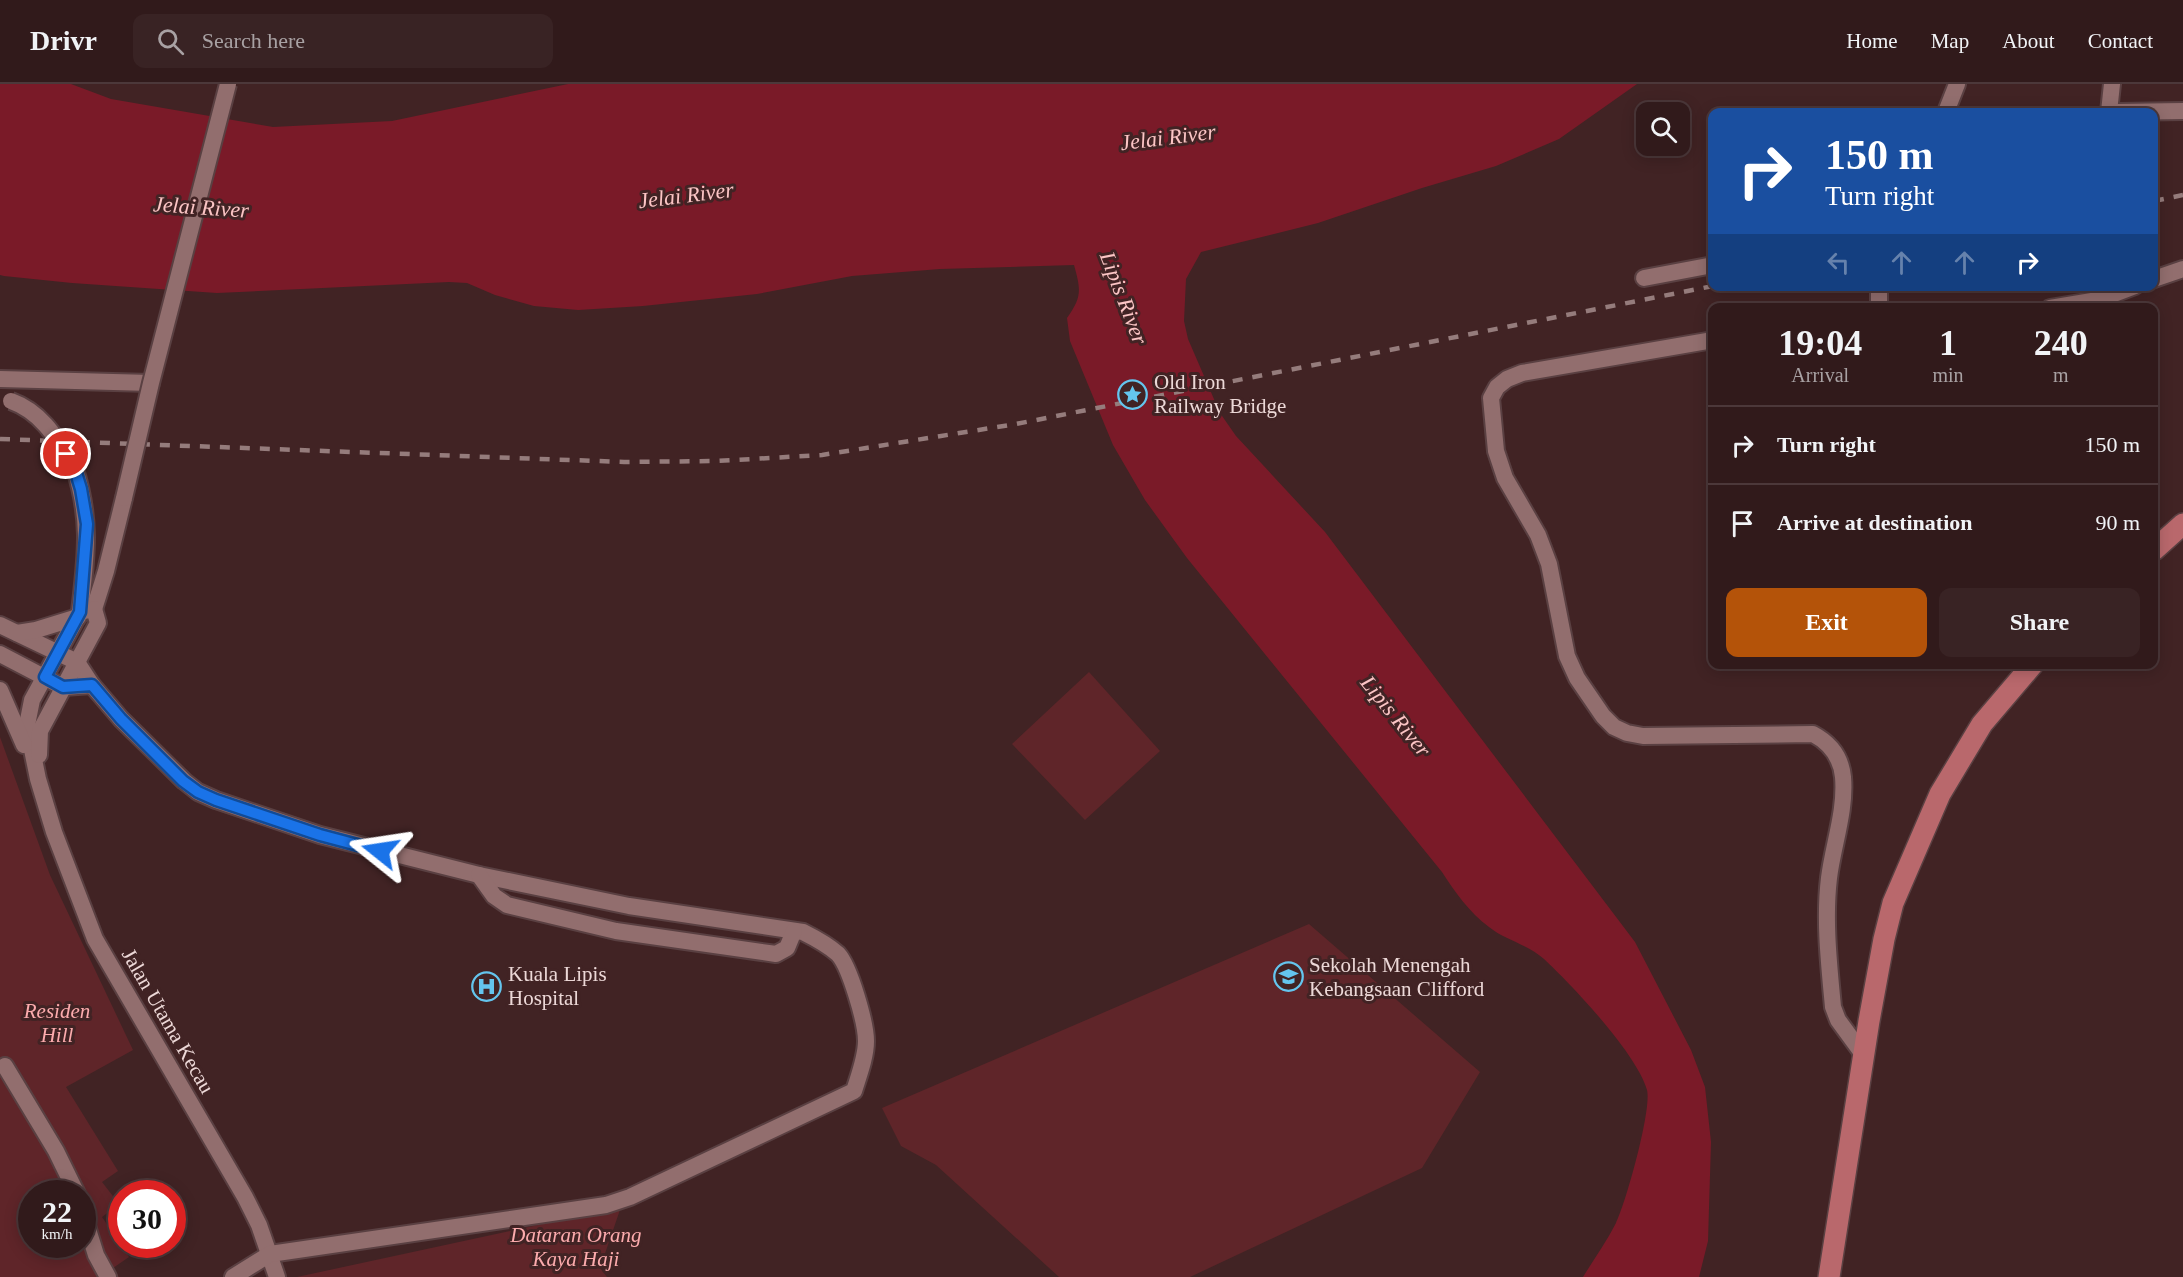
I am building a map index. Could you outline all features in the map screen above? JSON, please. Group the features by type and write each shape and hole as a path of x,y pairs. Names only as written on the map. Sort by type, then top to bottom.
{"main road":[{"path":"2158,546 2183,524"},
{"path":"1829,1277 1884,939 1893,903 1941,794 1977,732 2029,669"}],"street":[{"path":"38,779 27,725 32,700 84,613 106,571 151,382 228,84"},
{"path":"1948,108 1957,84"},
{"path":"2109,108 2112,84"},
{"path":"2158,111 2183,111"},
{"path":"1644,278 1708,266"},
{"path":"2158,278 2183,269"},
{"path":"2080,303 2098,300 2122,291"},
{"path":"1708,341 1522,373 1507,379 1497,387 1491,398 1496,451 1505,478 1538,535 1549,564 1566,657 1577,678 1603,716 1614,727 1627,733 1643,736 1813,734 1833,749 1839,760 1843,777 1841,809 1829,888 1828,940 1832,1000 1838,1020 1864,1057"},
{"path":"0,379 151,382"},
{"path":"5,401 23,405 52,431 74,466 81,489 87,524 84,613"},
{"path":"17,633 36,630 84,613"},
{"path":"38,779 40,731 98,623 84,613"},
{"path":"0,625 77,663 121,719 183,781 198,792 216,800 320,835 479,875 629,906 798,931 815,938 839,955 846,965 866,1028 866,1044 855,1091 630,1197 606,1205 270,1254 233,1277"},
{"path":"0,654 63,687 92,685"},
{"path":"0,690 38,779"},
{"name":"Jalan Utama Kecau","path":"38,779 58,843 95,939 245,1197 260,1225 277,1277"},
{"path":"479,875 494,896 507,905 616,930 776,954 787,948 798,931"},
{"path":"5,1066 56,1151 70,1180"},
{"path":"96,1255 108,1277"}],"green space":[{"path":"1089,672 1160,751 1085,820 1012,744"},
{"name":"Residen Hill","path":"0,737 50,875 133,1050 66,1087 118,1171 102,1182 108,1190 108,1212 102,1217 108,1226 108,1258 128,1258 113,1268 119,1277 0,1277"},
{"path":"1309,924 1480,1072 1422,1168 1190,1277 1059,1277 936,1165 901,1146 882,1108"},
{"name":"Dataran Orang Kaya Haji","path":"621,1207 600,1268 607,1277 297,1277"}],"water":[{"path":"0,84 71,84 111,99 273,127 392,121 568,84 1637,84 1559,139 1496,166 1318,223 1201,252 1186,279 1184,321 1188,339 1220,413 1236,436 1325,532 1635,942 1691,1050 1705,1087 1711,1142 1708,1241 1699,1277 1583,1277 1616,1223 1632,1177 1648,1100 1641,1075 1631,1058 1602,1021 1544,959 1495,931 1469,908 1187,558 1145,500 1113,445 1070,341 1067,318 1079,293 1074,265 940,269 852,276 757,294 643,306 578,310 534,306 495,295 467,283 217,293 4,276 0,275"}],"railway":[{"path":"2158,200 2183,195"},
{"path":"0,439 624,462 717,461 822,455 1016,424 1708,287"}],"place":[{"name":"Old Iron Railway Bridge","path":"1133,394"},
{"name":"Sekolah Menengah Kebangsaan Clifford","path":"1288,977"},
{"name":"Kuala Lipis Hospital","path":"487,986"}],"route":[{"path":"66,454 74,466 81,489 87,524 87,541 80,612 45,677 63,687 92,685 121,719 183,781 198,792 320,835 380,851"}],"water label":[{"name":"Jelai River","path":"1168,137"},
{"name":"Jelai River","path":"686,195"},
{"name":"Jelai River","path":"201,207"},
{"name":"Lipis River","path":"1124,298"},
{"name":"Lipis River","path":"1396,716"}]}
